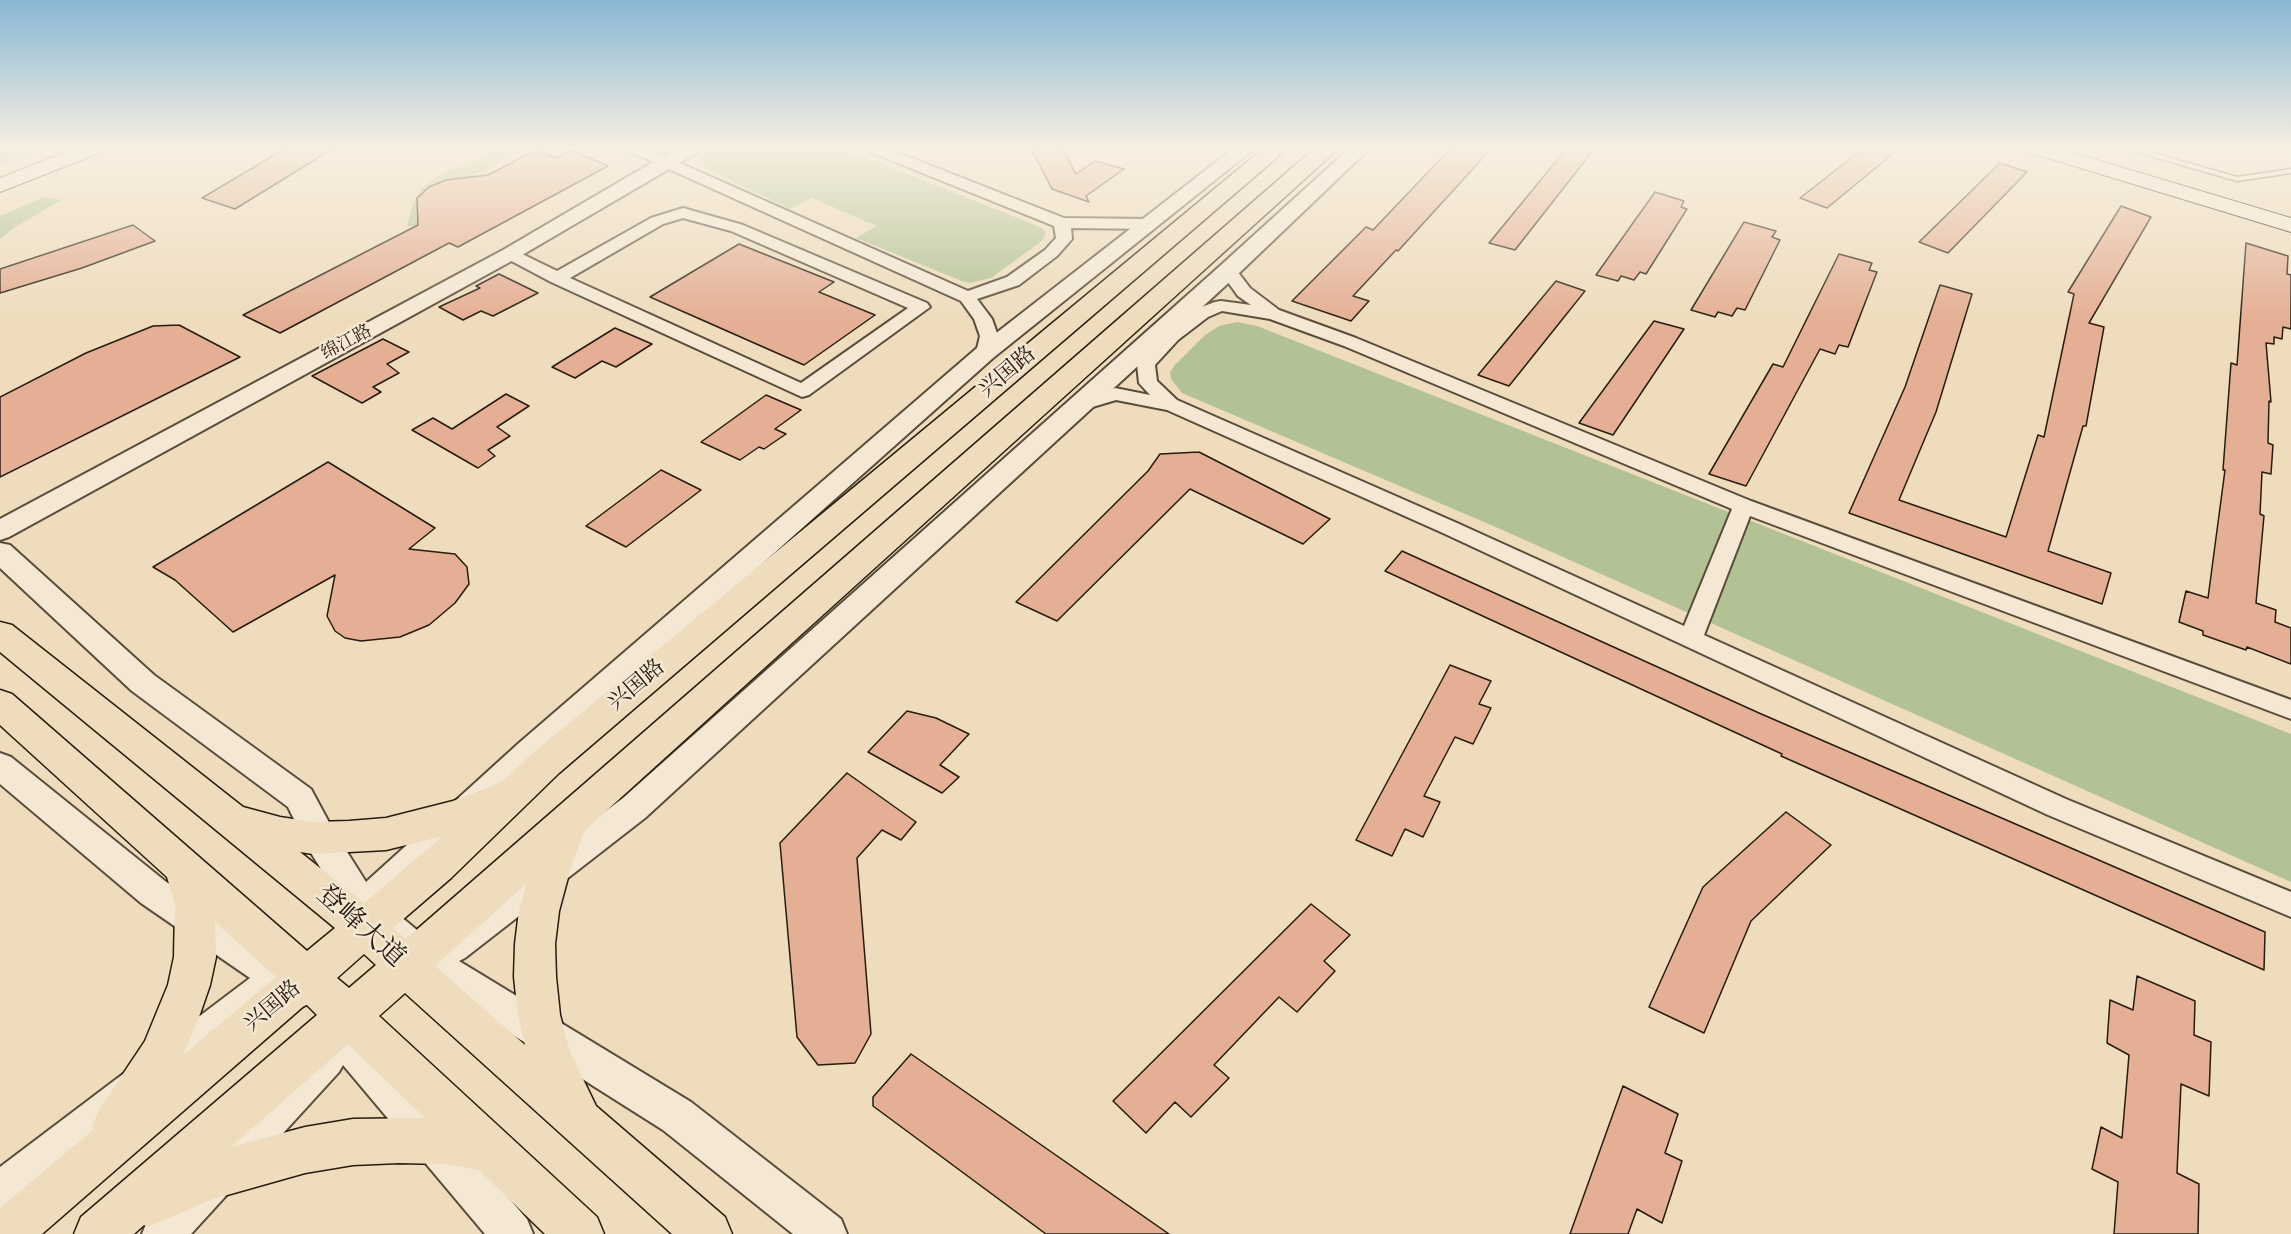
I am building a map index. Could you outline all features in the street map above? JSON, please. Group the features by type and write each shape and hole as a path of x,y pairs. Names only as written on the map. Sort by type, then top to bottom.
{"main road":[{"name":"兴国路","path":"6,1234 363,917 437,866 546,763 1209,206"},
{"name":"兴国路","path":"106,1227 417,965 570,819 1263,206"},
{"path":"2226,206 2291,225"},
{"path":"2266,206 2291,213"},
{"name":"登峰大道","path":"0,634 224,814 363,917 417,965 583,1125 708,1234"},
{"path":"0,704 180,864 293,978 487,1148 580,1234"},
{"path":"224,814 250,826 280,833 320,838 386,834 424,826 466,812 500,797 546,763"},
{"path":"570,819 550,870 539,911 535,944 535,976 539,1015 548,1053 563,1089 583,1125"},
{"path":"76,1174 110,1133 146,1081 177,1020 189,985 195,957 195,906 180,864"},
{"path":"106,1227 164,1196 216,1175 259,1161 315,1148 353,1142 434,1141 487,1148"}],"street":[{"name":"绵江路","path":"0,531 510,254 592,206"},
{"path":"762,206 967,297 983,319 989,336 985,353"},
{"path":"1018,206 1062,223 1151,224"},
{"path":"0,552 142,683 300,798 363,917 466,812 530,752 985,353 1174,206"},
{"path":"826,1234 677,1116 544,1035 417,965 634,808 1298,206"},
{"path":"737,228 769,209"},
{"path":"510,254 557,278 802,391 921,307 737,228 683,213 657,221 557,278"},
{"path":"967,297 1013,281 1051,253 1064,239 1062,223"},
{"path":"1228,271 1244,292 1273,314"},
{"path":"1172,405 1148,383 1146,364 1172,336 1202,313 1221,306 1273,314 1350,342 1744,506 2291,710"},
{"path":"1079,405 1115,394 1172,405 1450,528 2057,807 2291,905"},
{"path":"1690,640 1744,506"},
{"path":"0,766 153,892 293,978 146,1081 0,1192"},
{"path":"163,1234 346,1026 434,1141 512,1234"}],"green space":[{"path":"24,206 52,206 12,229 0,239 0,216"},
{"path":"442,206 424,226 407,226 412,207"},
{"path":"783,206 797,206 790,209"},
{"path":"830,206 987,206 1035,225 1043,229 1046,234 1043,240 991,278 970,283 856,238 877,226"},
{"path":"1237,322 1257,326 2291,734 2291,882 1498,528 1182,393 1171,379 1170,372 1175,365 1204,336 1219,326"}],"building":[{"path":"225,206 241,206 235,209"},
{"path":"417,206 535,206 458,247 449,243 280,333 243,315 418,225"},
{"path":"1396,206 1439,206 1353,296 1369,301 1351,321 1292,301 1366,227 1373,230"},
{"path":"1520,206 1550,206 1515,250 1489,243"},
{"path":"1645,206 1682,206 1687,209 1646,274 1640,272 1634,280 1621,276 1618,281 1596,275"},
{"path":"1956,206 1994,206 1948,253 1919,242"},
{"path":"2121,206 2151,217 2089,323 2104,327 2086,426 2083,426 2048,551 2111,573 2102,604 1849,513 1905,387 1940,285 1972,294 1936,412 1899,500 2006,537 2038,435 2044,437 2074,294 2068,292"},
{"path":"1744,222 1776,231 1772,237 1780,240 1745,310 1737,308 1732,316 1718,312 1715,317 1691,310"},
{"path":"133,225 155,241 82,268 0,293 0,269"},
{"path":"2246,243 2288,256 2287,274 2291,275 2291,329 2283,327 2282,339 2274,337 2274,344 2266,343 2271,402 2269,401 2268,443 2273,445 2271,474 2262,472 2260,514 2264,516 2256,603 2276,610 2275,622 2291,628 2291,664 2247,647 2246,650 2203,635 2203,631 2179,622 2186,591 2208,598 2225,470 2223,470 2231,363 2237,365"},
{"path":"739,244 834,282 819,292 875,315 804,365 650,297"},
{"path":"1839,254 1872,263 1869,270 1877,272 1848,347 1839,345 1835,354 1820,349 1746,486 1709,474 1773,364 1783,367"},
{"path":"499,274 538,293 493,316 481,311 463,320 439,307 480,288 476,286"},
{"path":"1556,281 1585,291 1509,386 1478,375"},
{"path":"1654,321 1684,329 1613,435 1579,423"},
{"path":"179,325 240,357 0,477 0,397 86,353 153,326"},
{"path":"615,328 652,344 616,367 602,361 575,378 552,367"},
{"path":"383,339 409,352 387,364 399,373 373,387 381,392 362,403 312,376"},
{"path":"506,394 529,406 497,427 510,436 488,450 495,456 478,468 412,430 433,418 452,429"},
{"path":"766,395 801,410 775,429 786,434 764,449 759,447 740,460 701,442"},
{"path":"1199,452 1330,519 1303,544 1190,489 1057,621 1016,602 1148,471 1160,454"},
{"path":"328,462 435,528 409,549 455,554 467,567 469,584 455,603 429,625 400,637 361,641 345,638 335,631 327,616 335,575 233,632 175,580 153,567"},
{"path":"661,470 701,490 626,547 586,526"},
{"path":"1402,551 1759,713 2265,932 2264,970 1781,756 1782,754 1385,571"},
{"path":"1450,665 1491,681 1479,704 1491,708 1473,744 1455,737 1424,796 1440,802 1423,837 1405,829 1392,856 1356,840"},
{"path":"907,711 936,718 969,734 940,765 959,777 942,793 868,752"},
{"path":"847,773 916,822 901,840 882,830 857,858 871,1034 855,1063 818,1065 797,1037 780,843"},
{"path":"1786,812 1831,845 1751,921 1704,1033 1649,1007 1703,887"},
{"path":"1311,904 1350,935 1324,961 1335,971 1297,1012 1279,997 1214,1065 1229,1078 1191,1117 1175,1102 1146,1133 1113,1101"},
{"path":"2137,976 2195,1001 2194,1035 2211,1042 2209,1096 2181,1084 2177,1173 2199,1184 2198,1234 2114,1234 2118,1182 2092,1169 2101,1127 2122,1138 2129,1055 2107,1043 2110,1000 2133,1010"},
{"path":"911,1054 1169,1234 1046,1234 873,1106 873,1097"},
{"path":"1623,1086 1678,1114 1665,1153 1682,1161 1662,1223 1637,1209 1628,1234 1570,1234"}]}
